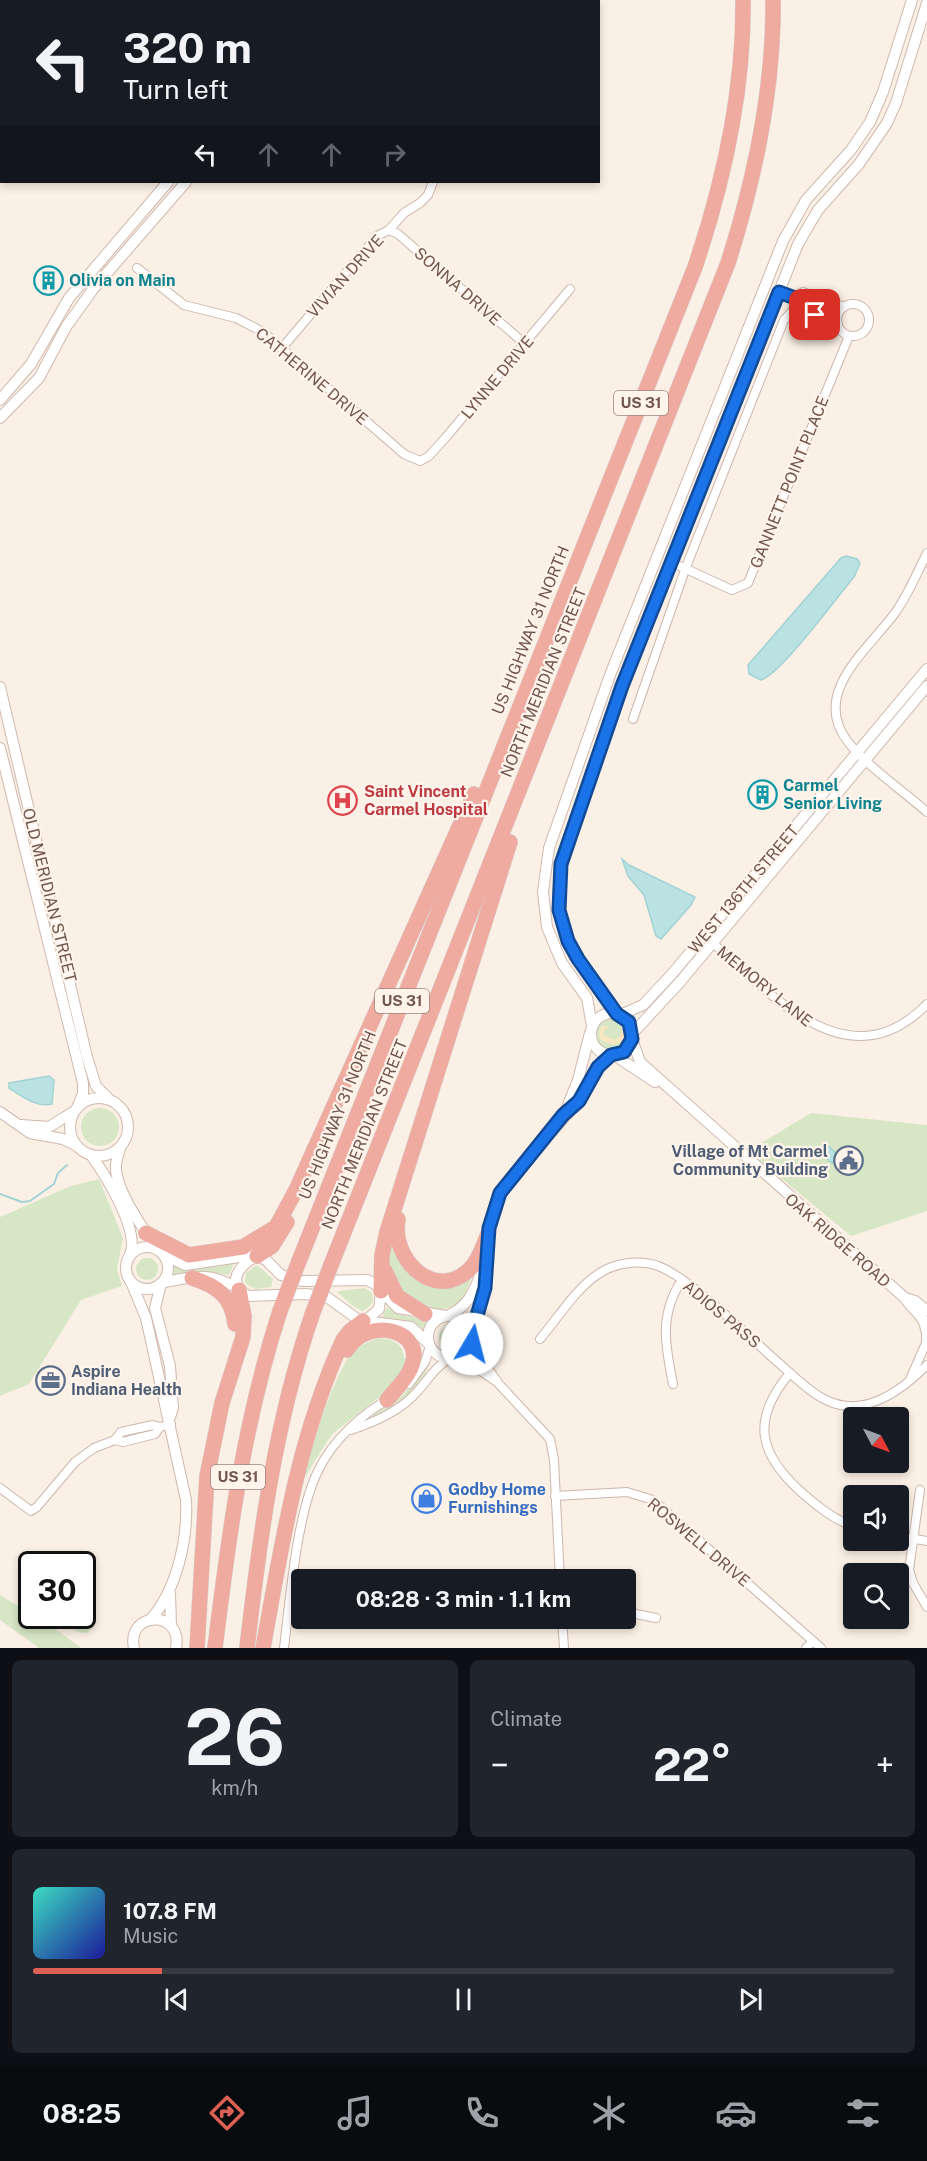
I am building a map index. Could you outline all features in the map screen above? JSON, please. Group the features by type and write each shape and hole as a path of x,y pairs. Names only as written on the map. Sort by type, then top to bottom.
{"highway":[{"name":"US HIGHWAY 31 NORTH","path":"215,1648 240,1461 258,1380 280,1311 695,267 710,224 735,114 741,55 743,0"},
{"name":"NORTH MERIDIAN STREET","path":"247,1648 271,1467 294,1371 331,1265 728,263 752,180 767,101 773,0"},
{"path":"767,101 783,19 783,0"},
{"path":"146,1233 189,1255 243,1247 276,1227 296,1190 487,765 506,741"},
{"path":"381,1291 381,1260 385,1240 490,902 526,798 535,752"},
{"path":"404,1180 396,1236 404,1257 418,1273 443,1281 462,1275 475,1264 488,1234"},
{"path":"256,1256 269,1249 282,1234 296,1190"},
{"path":"381,1260 395,1293 425,1314"},
{"path":"192,1278 219,1289 232,1307 236,1333 230,1377"},
{"path":"197,1648 207,1476 230,1377 243,1337 244,1316 239,1290"},
{"path":"263,1648 297,1475 344,1338 351,1329 364,1321"},
{"path":"329,1378 357,1337 372,1330 397,1333 409,1341 414,1358 408,1375 387,1400"}],"street":[{"path":"613,1055 596,1048 587,998 556,951 545,914 543,881 552,837 616,659 783,241 806,200 851,150 870,122 884,92 912,0"},
{"path":"350,1430 368,1424 401,1406 415,1394 433,1369 465,1350 485,1288 488,1234 494,1209 503,1189 565,1113 579,1101 596,1070 613,1055 627,1049 632,1036 629,1022 619,1014 578,959 568,941 559,910 560,872 613,712 798,244 829,195 866,156 887,123 927,3"},
{"path":"0,400 31,364 69,298 167,183"},
{"path":"0,418 39,378 66,327 94,288 185,183"},
{"name":"VIVIAN DRIVE","path":"282,348 377,236 389,230 404,213 428,195 433,183"},
{"name":"SONNA DRIVE","path":"389,230 398,234 525,344"},
{"name":"CATHERINE DRIVE","path":"137,268 184,305 244,321 282,348 404,454 420,461"},
{"name":"LYNNE DRIVE","path":"420,461 429,456 447,436 570,289"},
{"path":"779,292 797,302 800,309 838,324"},
{"path":"633,719 686,567 784,320 804,292 844,307 860,306 869,319 863,332 849,336 841,330 838,316 844,307"},
{"name":"GANNETT POINT PLACE","path":"672,562 732,590 748,583 849,336"},
{"path":"927,553 901,603 851,666 838,690 835,703 837,718 846,740 927,812"},
{"name":"WEST 136TH STREET","path":"632,1036 708,940 862,755 927,669"},
{"name":"WEST 136TH STREET","path":"862,755 927,686"},
{"name":"OLD MERIDIAN STREET","path":"0,687 93,1078 98,1089 109,1100"},
{"name":"OLD MERIDIAN STREET","path":"0,748 83,1083 83,1094 77,1109"},
{"path":"27,862 41,858"},
{"name":"WEST 136TH STREET","path":"619,1014 643,1005 708,940"},
{"name":"MEMORY LANE","path":"708,940 802,1018 828,1031 851,1035 880,1032 905,1022 927,1004"},
{"path":"57,983 66,994 74,1012 79,1015"},
{"path":"565,1113 578,1080 591,1028 601,1016 619,1014"},
{"name":"OAK RIDGE ROAD","path":"632,1036 637,1058 664,1085 905,1298 911,1308 922,1317 927,1330"},
{"name":"OAK RIDGE ROAD","path":"613,1055 624,1064 664,1085"},
{"path":"21,1125 54,1126 94,1098 109,1100 122,1108 128,1121 127,1134 116,1164 116,1174 146,1233 161,1253 167,1266 155,1308 170,1366 172,1408 167,1423"},
{"path":"77,1109 70,1126 77,1146"},
{"path":"0,1112 30,1133 63,1139 91,1155 103,1170 131,1232 133,1244 126,1272 146,1318 187,1511 182,1550 162,1605 151,1619 140,1625 133,1642 126,1648"},
{"path":"91,1155 108,1155 122,1146"},
{"path":"129,1256 144,1247 185,1265 256,1256 266,1260 281,1275 292,1279 332,1282 365,1279 398,1308 446,1316 464,1323 477,1354 498,1382 548,1436 552,1450 559,1569"},
{"path":"239,1290 236,1280 237,1270 256,1256"},
{"path":"284,1648 300,1534 311,1486 324,1460 364,1413 399,1393 413,1379 425,1362 430,1345 428,1336 431,1327 459,1310 471,1299 486,1261"},
{"name":"ADIOS PASS","path":"540,1339 589,1282 612,1267 640,1262 657,1265 682,1280 822,1398 850,1406 880,1401 899,1390 927,1365"},
{"path":"130,1282 144,1289 161,1283 192,1278 220,1278 252,1298 306,1294 327,1297 352,1318 411,1327 438,1354 472,1365 498,1382"},
{"path":"673,1384 665,1319 669,1304 682,1280"},
{"path":"364,1321 380,1306 381,1291"},
{"name":"OAK RIDGE ROAD","path":"905,1298 915,1301 927,1311"},
{"path":"927,1330 927,1344"},
{"name":"ADIOS PASS","path":"911,1377 927,1344"},
{"path":"790,1373 774,1392 766,1409 764,1428 766,1447 772,1462 784,1477 825,1513 843,1522"},
{"path":"0,1488 23,1508 34,1509 79,1458 115,1440 121,1432 167,1423"},
{"path":"920,1490 912,1539 911,1577 927,1606"},
{"name":"ROSWELL DRIVE","path":"555,1496 627,1492 653,1500 821,1648"},
{"path":"909,1538 927,1541"},
{"path":"172,1582 169,1608 171,1626 177,1639 176,1648"},
{"path":"636,1613 657,1618"},
{"path":"151,1619 158,1619 171,1626"},
{"path":"563,1629 564,1648"},
{"path":"806,1648 813,1641"}],"green space":[{"path":"611,1018 622,1023 627,1034 622,1045 611,1050 600,1045 595,1034 600,1023"},
{"path":"100,1108 113,1114 119,1127 113,1140 100,1146 87,1140 81,1127 87,1114"},
{"path":"811,1113 927,1125 927,1211 851,1236 748,1151"},
{"path":"99,1179 123,1238 117,1269 122,1286 81,1300 29,1384 0,1396 0,1217 71,1186"},
{"path":"392,1238 417,1278 473,1275 462,1301 447,1308 431,1310 408,1300 397,1287 386,1264"},
{"path":"147,1258 155,1261 158,1269 155,1277 147,1280 139,1277 136,1269 139,1261"},
{"path":"234,1263 229,1275 210,1272 169,1275 170,1266 187,1269"},
{"path":"257,1265 273,1279 271,1287 255,1289 245,1283 246,1273"},
{"path":"365,1288 371,1292 373,1301 363,1311 338,1293 339,1291"},
{"path":"387,1307 398,1314 431,1321 425,1331 413,1322 382,1317"},
{"path":"445,1327 453,1327 459,1333 459,1341 453,1347 445,1347 439,1341 439,1333"},
{"path":"378,1338 388,1339 399,1345 404,1358 408,1359 407,1364 386,1392 332,1434 303,1480 325,1409 347,1359 357,1343 360,1346"},
{"path":"428,1365 421,1382 407,1396 374,1417 372,1415 402,1396"},
{"path":"0,1595 18,1606 18,1629 55,1629 81,1648 39,1648 0,1620"},
{"path":"74,1629 91,1629 87,1633"}],"sand":[{"path":"623,1024 627,1035 621,1042 612,1045 601,1040 599,1033 602,1026 610,1027 604,1030 603,1035 614,1040 621,1035"}],"water":[{"path":"846,556 857,559 860,563 854,577 809,634 770,675 761,680 749,674 748,665 841,558"},
{"path":"622,859 629,865 695,897 691,905 661,939 656,936 644,895 628,876"},
{"path":"49,1076 54,1080 52,1104 35,1103 9,1088 9,1083"},
{"path":"825,1143 839,1156 832,1163 818,1151"}],"waterway":[{"path":"0,1194 22,1202 30,1201 54,1184 58,1173 67,1165"}],"place":[{"name":"Olivia on Main","path":"48,280"},
{"name":"Carmel Senior Living","path":"762,794"},
{"name":"Saint Vincent Carmel Hospital","path":"343,800"},
{"name":"Village of Mt Carmel Community Building","path":"849,1160"},
{"name":"Aspire Indiana Health","path":"50,1380"},
{"name":"Godby Home Furnishings","path":"427,1498"}],"route":[{"path":"472,1344 471,1336 487,1275 489,1228 500,1193 563,1115 579,1101 598,1067 611,1055 624,1052 633,1035 629,1022 617,1014 568,941 561,921 558,898 563,854 622,686 779,292 795,298 800,309 815,315"}]}
